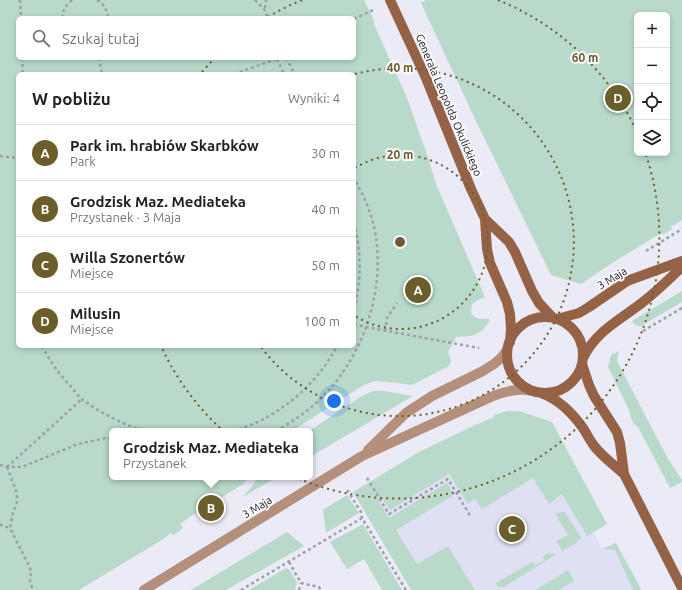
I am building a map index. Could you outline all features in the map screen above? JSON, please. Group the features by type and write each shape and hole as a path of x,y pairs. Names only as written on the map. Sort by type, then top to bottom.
{"street":[{"name":"Generała Leopolda Okulickiego","path":"390,0 426,78 471,189 485,219 509,242 539,303 555,318"},
{"name":"Generała Leopolda Okulickiego","path":"485,219 487,249 490,263 507,302 510,314 511,329 509,346"},
{"name":"3 Maja","path":"555,318 579,313 627,281 682,261"},
{"path":"536,391 552,392 566,387 572,382 576,377 590,346 606,329 648,299 682,267"},
{"path":"624,474 594,446 573,415 550,397 526,388 511,371 509,364 509,346 516,330 527,322 532,319 555,318 568,325 577,334 582,346 582,361 589,385 594,396 617,432 624,474 682,588"},
{"name":"3 Maja","path":"362,456 406,413 432,396 494,364 502,357 509,346"},
{"name":"3 Maja","path":"144,590 362,456 493,396 507,391 536,391"}],"path":[{"path":"20,0 21,16"},
{"path":"62,16 66,6 72,0"},
{"path":"97,0 105,6 108,16"},
{"path":"255,0 264,9 267,16"},
{"path":"264,9 266,0"},
{"path":"356,18 374,10"},
{"path":"22,60 23,72"},
{"path":"99,60 102,72"},
{"path":"240,72 275,60"},
{"path":"278,60 283,72"},
{"path":"287,60 294,72"},
{"path":"0,156 16,158"},
{"path":"281,428 304,413 316,403 338,379 355,351 366,327 375,296 378,257 372,219 356,182"},
{"path":"641,254 682,229"},
{"path":"356,232 360,258 358,292 356,300"},
{"path":"384,330 388,318 397,303"},
{"path":"643,330 682,308"},
{"path":"356,324 484,349"},
{"path":"43,348 56,369 82,399 118,420 137,428"},
{"path":"242,428 265,418 295,398 316,377 336,348"},
{"path":"8,467 82,399"},
{"path":"0,465 8,467 22,467 78,444 106,438 109,439"},
{"path":"8,467 17,493 17,502 10,528 30,568 30,582 33,590"},
{"path":"367,478 389,514 448,478 471,517"},
{"path":"347,490 361,512 362,518 406,590"},
{"path":"241,590 362,518"},
{"path":"0,524 10,528"},
{"path":"289,562 301,582 319,587 321,590"},
{"path":"299,590 301,582"}],"shaded area":[{"path":"529,415 544,419 590,507 590,524 602,549 615,550 633,590 416,590 378,500 507,422"}],"green space":[{"path":"0,0 364,0 407,98 436,184 485,297 472,304 471,312 474,317 479,319 489,319 489,322 483,330 472,336 456,337 448,352 451,361 449,366 412,385 374,381 362,386 297,428 109,428 109,480 246,480 242,485 180,524 183,528 174,535 170,533 165,538 79,590 0,590"},
{"path":"426,0 682,0 682,220 671,227 672,229 666,233 658,235 581,284 551,275 475,119 421,3"},
{"path":"682,291 682,302 641,326 635,325 632,321"},
{"path":"619,351 617,361 668,459 682,480 682,482 670,488 638,427 632,421 630,412 608,367 611,355"},
{"path":"373,391 384,391 413,396 313,455 313,428 360,397"},
{"path":"507,411 519,411 552,422 607,524 587,536 562,494 549,504 533,478 482,509 475,499 468,504 449,474 390,510 382,498 378,500 389,518 447,483 454,495 396,530 417,564 448,546 475,590 411,590 353,492 419,452 494,417 494,415"},
{"path":"256,480 272,480 243,497"},
{"path":"347,495 359,513 326,533 323,510"},
{"path":"564,511 582,539 577,540 578,542 562,551 556,541 568,535 555,514"},
{"path":"363,524 402,590 382,590 364,559 347,569 330,542"},
{"path":"287,532 304,546 226,590 191,590"},
{"path":"616,543 641,590 633,590 615,550 602,549"},
{"path":"548,553 553,553 555,555 504,587 497,586 496,583 532,562 535,565 544,560 542,557"},
{"path":"286,568 289,569 297,582 295,590 249,590"},
{"path":"568,570 574,581 559,590 536,590"}],"place":[{"name":"Milusin","path":"618,98"},
{"name":"Park im. hrabiów Skarbków","path":"418,290"},
{"name":"Grodzisk Maz. Mediateka","path":"211,508"},
{"name":"Willa Szonertów","path":"512,529"}]}
